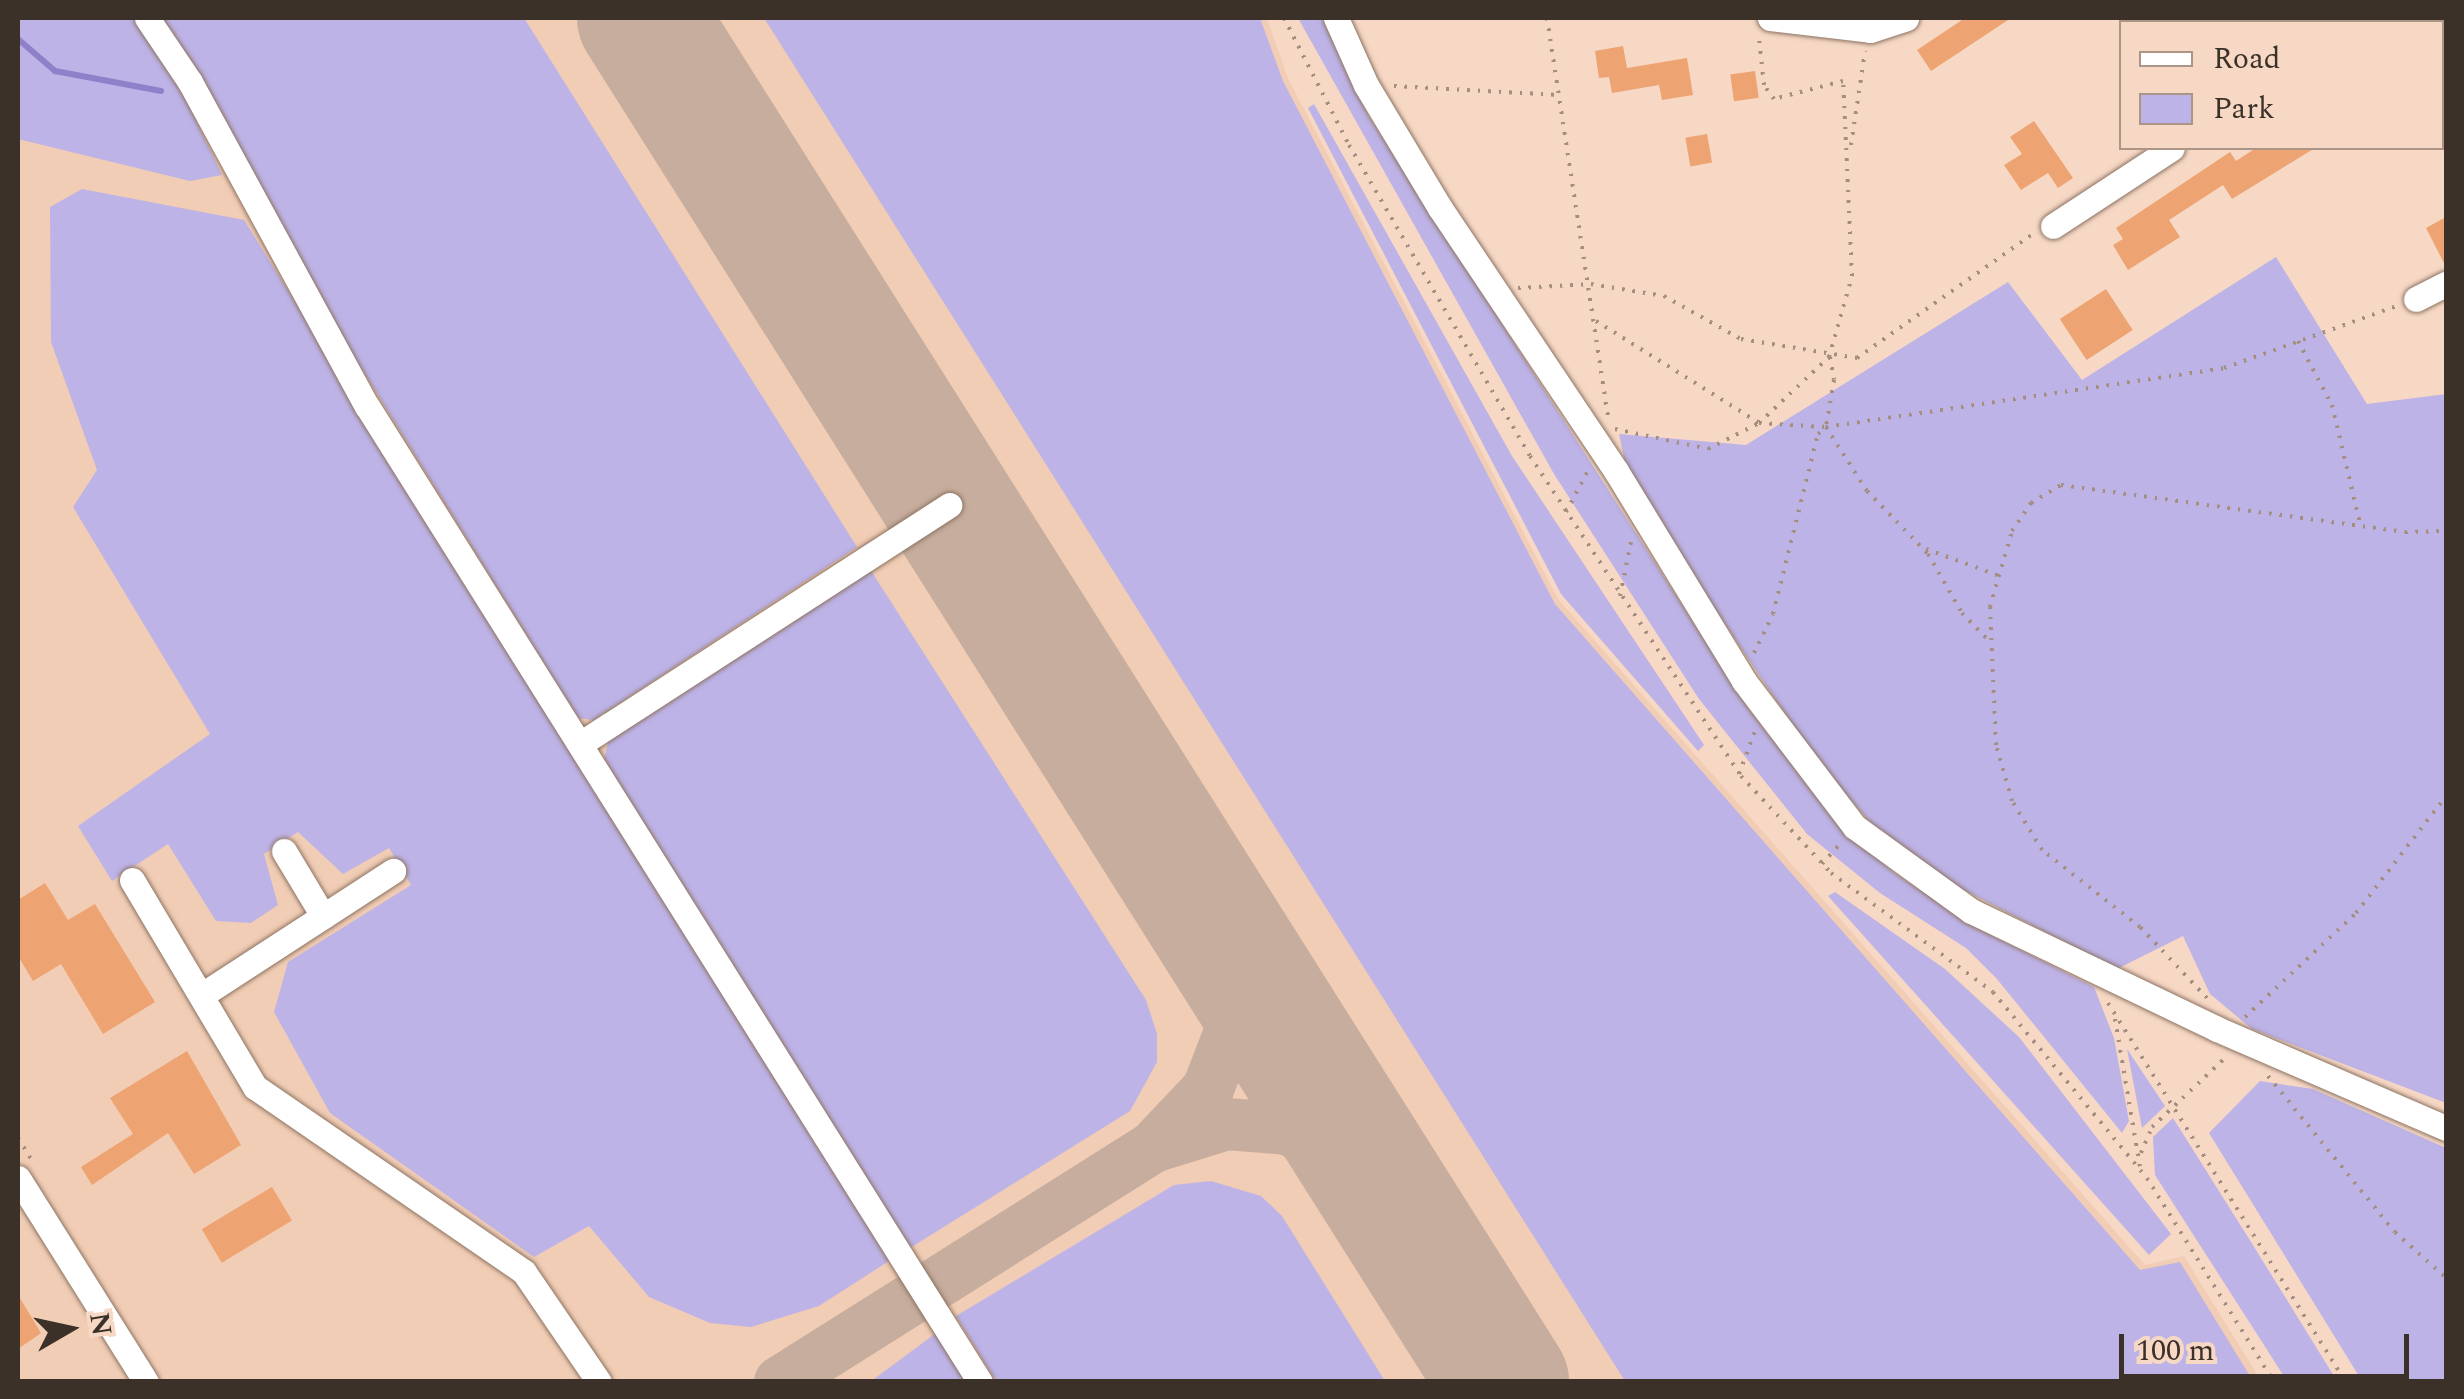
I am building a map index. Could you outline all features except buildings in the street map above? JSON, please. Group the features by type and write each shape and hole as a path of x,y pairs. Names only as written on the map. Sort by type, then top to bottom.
{"street":[{"path":"147,18 190,82 367,406 980,1382"},
{"path":"1336,18 1366,85 1582,420 1605,438 1616,471 1744,681 1855,827 1971,912 2082,967 2446,1128"},
{"path":"1764,26 1858,29 1906,18"},
{"path":"2053,226 2169,150"},
{"path":"2416,300 2446,284"},
{"path":"580,744 950,505"},
{"path":"284,851 323,916"},
{"path":"202,994 393,871"},
{"path":"132,880 256,1087 524,1272 599,1382"},
{"path":"18,1178 146,1382"}],"path":[{"path":"1547,18 1596,320 1605,438 1616,471"},
{"path":"1764,26 1764,86 1774,99 1843,81 1850,159 1852,276 1830,356 1834,380 1826,428 1867,492 1922,548 1962,613 1990,643"},
{"path":"1850,159 1865,51 1858,29"},
{"path":"1366,85 1560,95"},
{"path":"1494,289 1591,284 1664,296 1741,340 1857,358 1917,311 2053,226"},
{"path":"1596,320 1759,423 1826,428 2224,368 2416,300"},
{"path":"2298,341 2332,405 2360,524"},
{"path":"1582,420 1605,438 1708,449 1759,423 1830,356"},
{"path":"1744,681 1773,614 1808,466 1818,434 1826,428"},
{"path":"1566,512 1605,438"},
{"path":"2210,1002 2140,927 2086,889 2023,824 1996,745 1990,643 1997,574 2031,503 2061,485 2360,524 2446,531"},
{"path":"1620,596 1638,508"},
{"path":"1922,548 1997,574"},
{"path":"1739,774 1763,708"},
{"path":"2140,1153 2152,1127 2239,1038 2255,1005 2290,981 2356,914 2446,796"},
{"path":"1822,864 1855,827"},
{"path":"2082,967 2346,1382"},
{"path":"2114,1013 2141,1172"},
{"path":"2263,1070 2395,1232 2446,1278"}],"shaded area":[{"path":"18,18 1267,18 1288,78 1558,599 2145,1265 2184,1256 2261,1381 18,1382"}],"green space":[{"path":"18,18 135,18 175,76 222,175 190,181 18,139"},
{"path":"161,18 524,18 857,547 594,720 578,718 285,245"},
{"path":"764,18 1260,18 1283,81 1555,604 2140,1270 2180,1262 2253,1381 1625,1381"},
{"path":"1298,18 1322,18 1368,115 1748,708 1837,823 1894,873 1983,931 2094,987 2114,1038 2129,1121 2122,1133 1997,979 1966,948 1880,893 1807,834 1699,699 1554,474"},
{"path":"1314,104 1512,456 1704,745 1698,751 1561,594 1308,108"},
{"path":"82,189 244,220 892,1259 819,1306 751,1327 710,1323 649,1297 589,1226 534,1257 330,1113 274,1012 288,962 411,885 389,848 343,874 298,832 264,854 278,905 251,923 216,921 168,844 112,881 78,826 210,734 73,507 97,470 51,342 50,207"},
{"path":"2276,257 2367,404 2446,394 2446,1103 2252,1029 2210,994 2183,936 2117,969 1931,873 1874,826 1823,770 1629,481 1619,434 1746,445 2008,282 2082,380"},
{"path":"868,566 1146,1000 1157,1034 1157,1062 1130,1111 910,1248 604,759 610,734"},
{"path":"1835,892 1945,969 2019,1037 2171,1234 2149,1255 1828,896"},
{"path":"2127,1049 2165,1106 2142,1128"},
{"path":"2260,1081 2313,1089 2446,1148 2446,1381 2362,1381 2209,1133"},
{"path":"2173,1118 2337,1381 2287,1381 2155,1175 2153,1137"},
{"path":"1211,1181 1261,1196 1282,1216 1385,1381 996,1381 956,1316 1174,1185"},
{"path":"936,1333 966,1382 870,1382"}],"waterway":[{"path":"18,39 55,71 161,91"}],"taxiway":[{"path":"1206,910 1227,959 1231,1029 1208,1089 1153,1147 1227,1124 1288,1129 1344,1159 1399,1215"},
{"path":"780,1382 1153,1147"}],"runway":[{"path":"642,18 1504,1382"}]}
